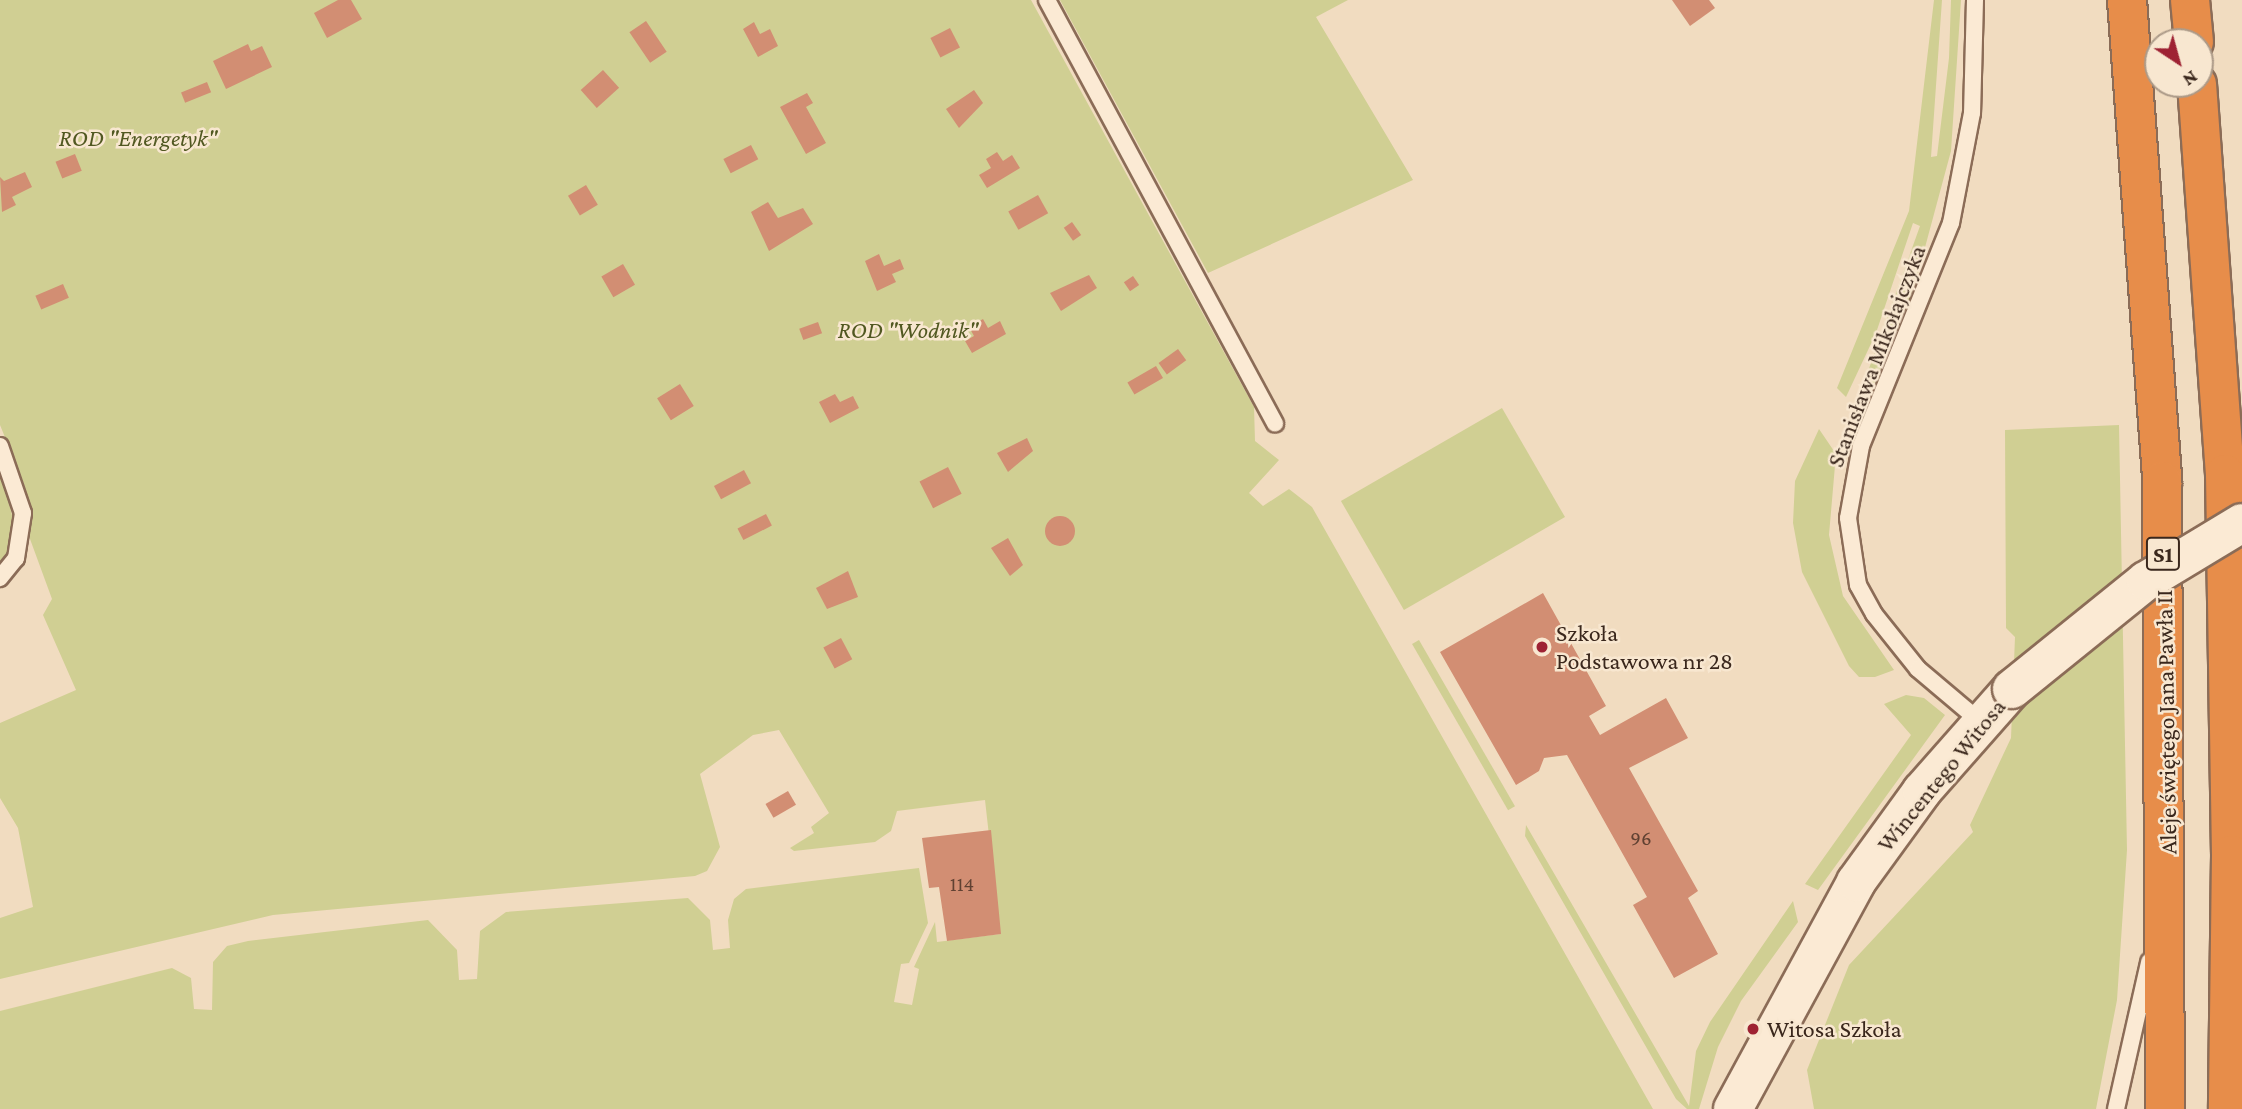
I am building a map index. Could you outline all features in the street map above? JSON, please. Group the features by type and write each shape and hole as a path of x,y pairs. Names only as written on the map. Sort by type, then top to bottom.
{"highway":[{"name":"Aleje świętego Jana Pawła II","path":"2127,0 2162,481 2168,863 2165,1109"},
{"path":"2190,0 2193,28"},
{"path":"2198,98 2225,474 2231,855 2228,1109"},
{"path":"2225,474 2242,522"}],"street":[{"name":"Wincentego Witosa","path":"1733,1109 1812,954 1856,882 1922,791 2012,689 2146,581 2242,522"}],"lane":[{"path":"1047,0 1275,424"},
{"name":"Stanisława Mikołajczyka","path":"1975,0 1972,113 1951,223 1861,446 1847,518 1858,585 1874,614 1918,668 1982,723"},
{"path":"0,446 23,513 16,558 0,578"},
{"path":"2116,1109 2168,863"}],"green space":[{"path":"0,0 1031,0 1254,407 1255,441 1279,460 1249,493 1263,506 1289,489 1312,507 1653,1109 0,1109 0,1011 172,968 191,978 194,1009 212,1010 213,962 227,946 248,941 428,920 457,950 459,980 477,979 480,931 506,912 688,898 710,920 713,950 730,948 728,920 734,899 746,889 919,868 928,923 909,963 901,964 894,1002 912,1005 919,969 914,967 935,922 937,942 1000,934 985,800 897,811 891,831 875,842 794,851 790,848 814,833 811,827 829,813 779,730 753,735 700,774 720,847 707,871 695,876 273,915 0,979 0,918 33,907 18,828 0,798 0,723 76,690 43,615 52,599 30,539 24,484 0,425"},
{"path":"1060,0 1348,0 1316,17 1413,180 1208,273"},
{"path":"1934,0 1942,0 1931,157 1937,156 1949,58 1951,0 1961,0 1951,151 1913,292 1873,386 1863,402 1857,402 1920,226 1913,223 1876,333 1846,397 1837,388 1909,211"},
{"path":"1502,408 1565,517 1404,610 1341,501"},
{"path":"2119,425 2127,850 2117,1000 2096,1109 1814,1109 1807,1070 1849,965 1973,832 1970,825 2011,738 2015,637 2006,628 2005,430"},
{"path":"1819,429 1836,454 1829,535 1843,596 1894,670 1875,677 1859,677 1849,666 1802,572 1793,523 1795,481"},
{"path":"0,466 17,536 0,570"},
{"path":"1419,640 1515,806 1508,810 1412,644"},
{"path":"1906,695 1924,698 1945,715 1818,890 1805,884 1911,735 1884,704"},
{"path":"1526,825 1689,1106 1696,1051 1710,1022 1793,901 1798,922 1741,1001 1718,1047 1699,1109 1687,1109 1676,1099 1525,836"}],"building":[{"path":"338,0 351,0 362,19 327,38 314,13"},
{"path":"1672,0 1709,0 1715,8 1690,26"},
{"path":"646,21 667,52 650,63 629,32"},
{"path":"754,22 760,34 770,29 778,46 758,57 743,29"},
{"path":"950,28 960,48 940,58 930,38"},
{"path":"248,44 251,51 262,46 272,67 226,89 213,61"},
{"path":"603,70 619,88 597,108 581,90"},
{"path":"207,82 211,92 185,103 181,92"},
{"path":"974,90 983,103 959,128 946,109"},
{"path":"807,93 813,103 806,107 826,143 806,154 780,107"},
{"path":"751,145 758,159 731,173 723,159"},
{"path":"997,152 1003,161 1012,155 1020,168 987,188 979,175 991,168 986,159"},
{"path":"75,154 82,171 62,179 56,162"},
{"path":"25,172 32,187 12,197 16,205 2,212 0,177 4,181"},
{"path":"586,185 598,205 580,216 568,196"},
{"path":"1038,195 1048,213 1018,230 1008,211"},
{"path":"768,202 778,218 803,208 813,224 769,251 751,212"},
{"path":"1072,222 1081,235 1073,241 1064,228"},
{"path":"879,254 884,266 900,259 904,269 892,274 896,282 877,291 865,261"},
{"path":"623,264 635,285 613,297 601,276"},
{"path":"1089,275 1097,288 1061,311 1050,293"},
{"path":"1133,276 1139,285 1130,291 1124,282"},
{"path":"63,284 69,298 41,310 35,296"},
{"path":"983,319 988,328 1000,321 1006,334 972,353 965,341 974,336 969,327"},
{"path":"818,322 822,333 803,340 799,329"},
{"path":"1178,349 1186,360 1167,374 1159,363"},
{"path":"1156,366 1163,378 1134,395 1127,382"},
{"path":"680,384 694,406 671,420 657,398"},
{"path":"835,394 840,402 853,396 859,408 830,423 819,402"},
{"path":"1027,438 1033,451 1008,472 997,453"},
{"path":"948,467 962,494 933,508 919,482"},
{"path":"744,470 751,483 721,499 714,486"},
{"path":"766,514 772,526 743,540 737,529"},
{"path":"1060,516 1071,520 1075,531 1071,542 1060,546 1049,542 1045,531 1049,520"},
{"path":"1008,538 1023,565 1010,576 991,548"},
{"path":"848,571 858,597 827,609 816,588"},
{"path":"1543,593 1606,706 1589,716 1600,735 1666,698 1688,738 1629,768 1698,891 1688,898 1718,954 1674,978 1633,905 1647,897 1567,755 1544,758 1539,771 1516,785 1440,652"},
{"path":"841,638 852,659 835,669 823,647"},
{"path":"788,791 796,805 773,818 765,804"},
{"path":"991,830 1001,934 947,941 939,887 929,888 922,838"}],"place":[{"name":"Szkoła Podstawowa nr 28","path":"1542,647"},
{"name":"Witosa Szkoła","path":"1753,1029"}],"park label":[{"name":"ROD \"Energetyk\"","path":"138,138"},
{"name":"ROD \"Wodnik\"","path":"908,330"}]}
